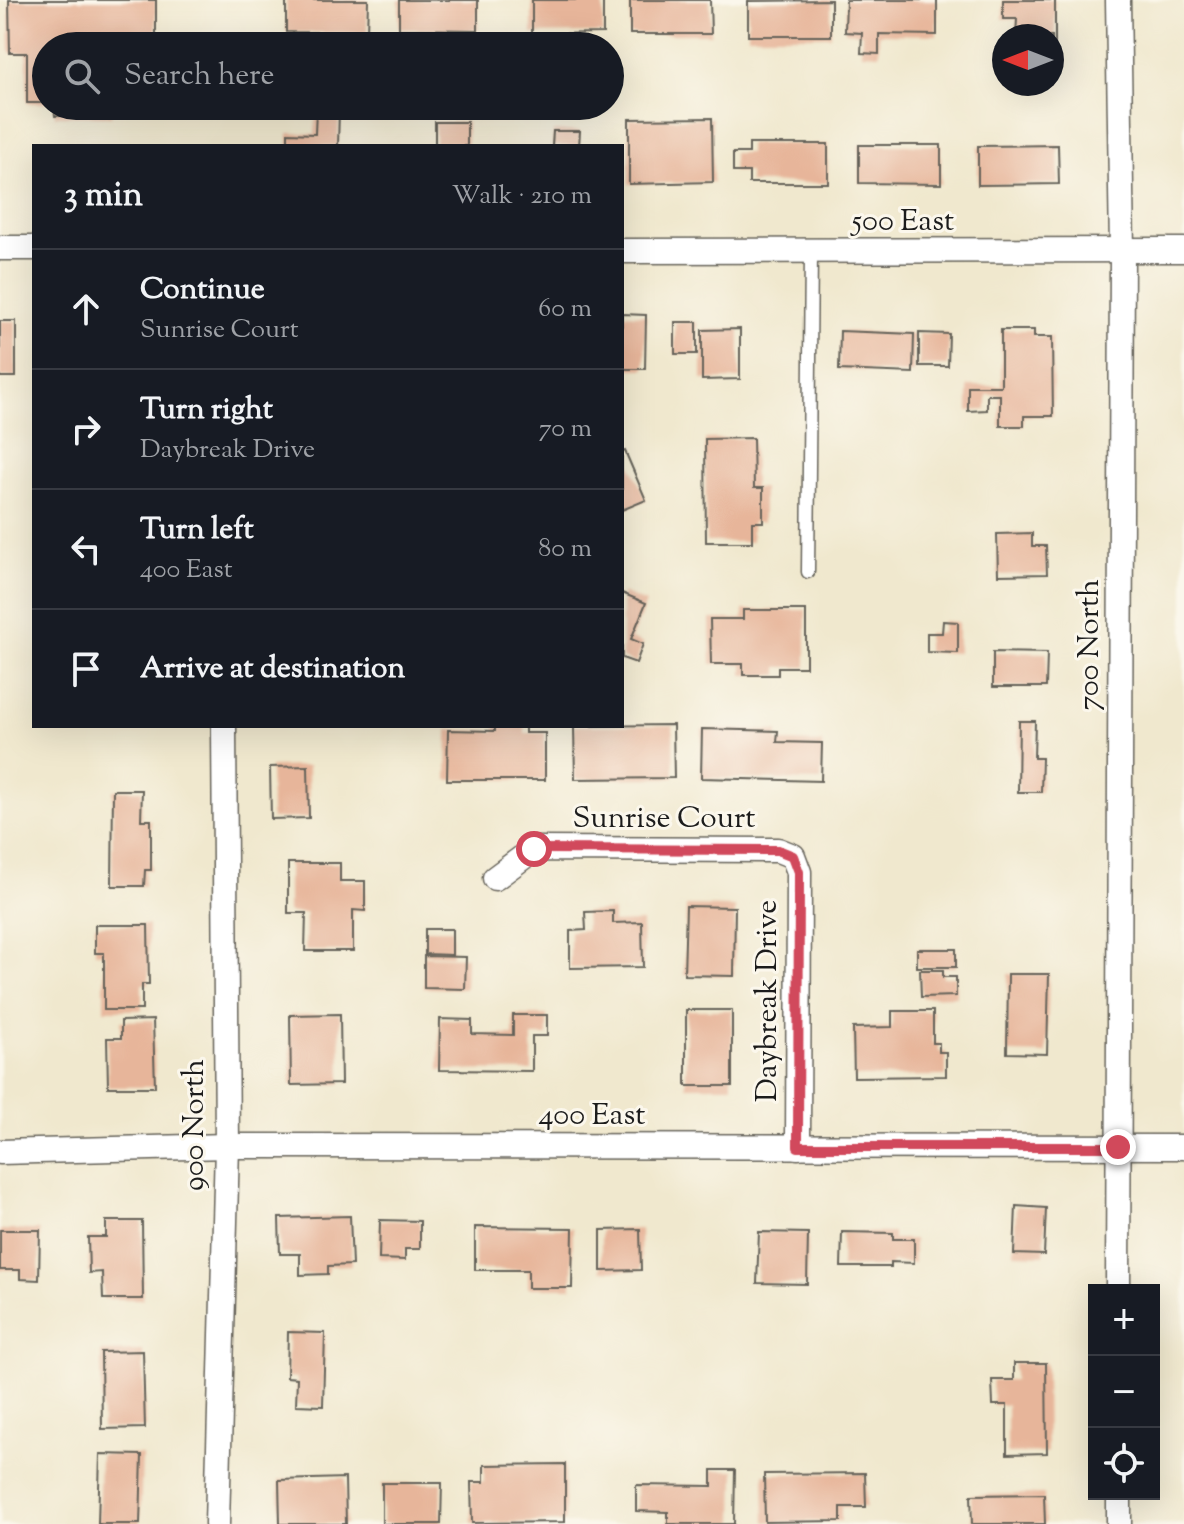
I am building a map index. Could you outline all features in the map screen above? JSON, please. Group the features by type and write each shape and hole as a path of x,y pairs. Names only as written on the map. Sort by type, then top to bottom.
{"street":[{"name":"700 North","path":"1118,0 1122,250 1118,1284"},
{"path":"0,248 32,248"},
{"name":"500 East","path":"624,251 1184,250"},
{"name":"900 North","path":"217,1524 227,1146 224,728"},
{"name":"Sunrise Court","path":"495,878 534,849 778,850 793,856"},
{"name":"Daybreak Drive","path":"793,856 799,872 798,1147"},
{"name":"400 East","path":"0,1152 227,1146 1184,1147"},
{"path":"1119,1500 1119,1524"}],"lane":[{"path":"808,572 811,253"}],"building":[{"path":"9,0 156,0 156,32 32,32 32,103 27,103 27,53 10,53"},
{"path":"286,0 368,0 367,32 286,32"},
{"path":"399,0 478,0 478,30 399,29"},
{"path":"532,0 603,0 603,32 532,32"},
{"path":"630,0 710,0 711,34 630,34"},
{"path":"831,0 831,36 748,36 748,1"},
{"path":"846,0 937,0 937,35 879,34 879,54 861,53 862,33 845,32"},
{"path":"1003,0 1055,0 1055,24 1017,24 1017,19 1003,19"},
{"path":"712,118 713,182 629,184 629,119"},
{"path":"316,120 339,120 338,144 288,144 288,133 315,134"},
{"path":"435,122 467,122 467,144 435,144"},
{"path":"553,131 580,131 579,144 552,144"},
{"path":"749,144 828,144 828,183 749,183 749,172 733,172 733,153 749,153"},
{"path":"859,145 941,145 941,184 859,183"},
{"path":"1058,145 1059,184 978,185 978,146"},
{"path":"624,314 646,315 645,369 624,369"},
{"path":"0,321 16,321 16,377 0,377"},
{"path":"675,322 697,322 697,354 675,354"},
{"path":"740,329 740,379 702,380 702,330"},
{"path":"1001,330 1034,330 1034,337 1052,337 1053,416 1024,416 1024,426 1000,426 1000,395 987,395 987,410 968,411 968,386 1001,386"},
{"path":"840,331 914,334 913,373 839,370"},
{"path":"919,333 949,334 948,366 919,366"},
{"path":"753,438 754,488 763,488 763,522 752,522 752,542 706,542 705,439"},
{"path":"624,451 646,500 624,509"},
{"path":"1032,533 1032,546 1046,546 1047,574 998,575 997,534"},
{"path":"624,594 646,603 631,639 643,644 636,663 624,659"},
{"path":"743,610 806,610 806,667 778,667 778,675 743,675 743,664 711,664 710,619 743,619"},
{"path":"943,621 958,622 958,653 927,652 927,633 942,633"},
{"path":"993,652 1047,653 1046,687 993,687"},
{"path":"1019,721 1035,721 1034,758 1042,758 1041,792 1018,792"},
{"path":"624,725 673,725 674,778 575,779 574,728 624,728"},
{"path":"495,728 525,728 525,733 545,733 545,780 447,780 448,730 495,731"},
{"path":"702,729 778,731 777,742 822,743 821,781 701,778"},
{"path":"308,766 309,818 271,819 270,767"},
{"path":"113,790 142,790 141,820 151,820 151,870 145,870 144,886 112,886"},
{"path":"288,863 340,863 340,881 365,881 365,911 353,910 353,951 305,951 306,913 288,913"},
{"path":"686,906 735,907 734,976 684,975"},
{"path":"613,911 613,923 642,922 643,967 570,968 570,931 586,930 585,912"},
{"path":"95,925 148,925 149,984 142,984 142,1010 104,1010 104,953 95,953"},
{"path":"425,929 452,929 452,955 425,954"},
{"path":"917,949 956,949 956,967 917,967"},
{"path":"424,956 466,957 465,989 424,988"},
{"path":"920,970 943,970 943,977 956,977 956,996 921,997"},
{"path":"1008,974 1049,974 1047,1054 1007,1053"},
{"path":"686,1010 732,1010 732,1086 686,1086"},
{"path":"892,1011 933,1011 933,1043 939,1043 939,1052 946,1052 946,1076 854,1077 853,1028 892,1027"},
{"path":"340,1014 341,1084 291,1085 290,1015"},
{"path":"513,1015 547,1015 547,1036 532,1036 532,1071 439,1070 440,1019 472,1020 472,1034 513,1035"},
{"path":"153,1020 155,1087 108,1087 107,1038 121,1038 121,1021"},
{"path":"1016,1206 1046,1208 1044,1255 1014,1254"},
{"path":"350,1216 352,1265 328,1266 328,1274 300,1275 300,1254 280,1254 279,1218"},
{"path":"380,1220 420,1221 420,1249 405,1249 405,1260 379,1259"},
{"path":"106,1221 142,1221 143,1299 103,1299 102,1272 89,1273 88,1237 106,1237"},
{"path":"475,1227 573,1228 572,1288 528,1288 528,1270 475,1270"},
{"path":"640,1229 641,1270 601,1271 601,1230"},
{"path":"0,1230 40,1230 39,1280 20,1279 20,1270 0,1270"},
{"path":"759,1232 808,1233 807,1284 757,1283"},
{"path":"842,1232 893,1233 893,1239 914,1239 914,1263 891,1262 891,1267 841,1267"},
{"path":"288,1332 325,1333 323,1406 296,1405 297,1378 287,1377"},
{"path":"143,1351 145,1428 102,1429 101,1352"},
{"path":"1014,1363 1046,1363 1047,1453 1007,1454 1007,1405 993,1405 992,1380 1014,1380"},
{"path":"100,1454 142,1455 140,1524 98,1524"},
{"path":"565,1464 565,1522 472,1523 471,1482 484,1482 484,1465"},
{"path":"712,1470 735,1470 734,1524 668,1524 668,1512 636,1511 636,1485 712,1486"},
{"path":"865,1473 866,1507 841,1507 841,1521 765,1522 764,1474"},
{"path":"345,1478 346,1524 280,1524 279,1480"},
{"path":"382,1483 442,1483 441,1524 382,1524"},
{"path":"1044,1494 1045,1524 972,1524 971,1495"}],"route":[{"path":"534,849 778,850 793,856 799,872 798,1147 1118,1147"}]}
